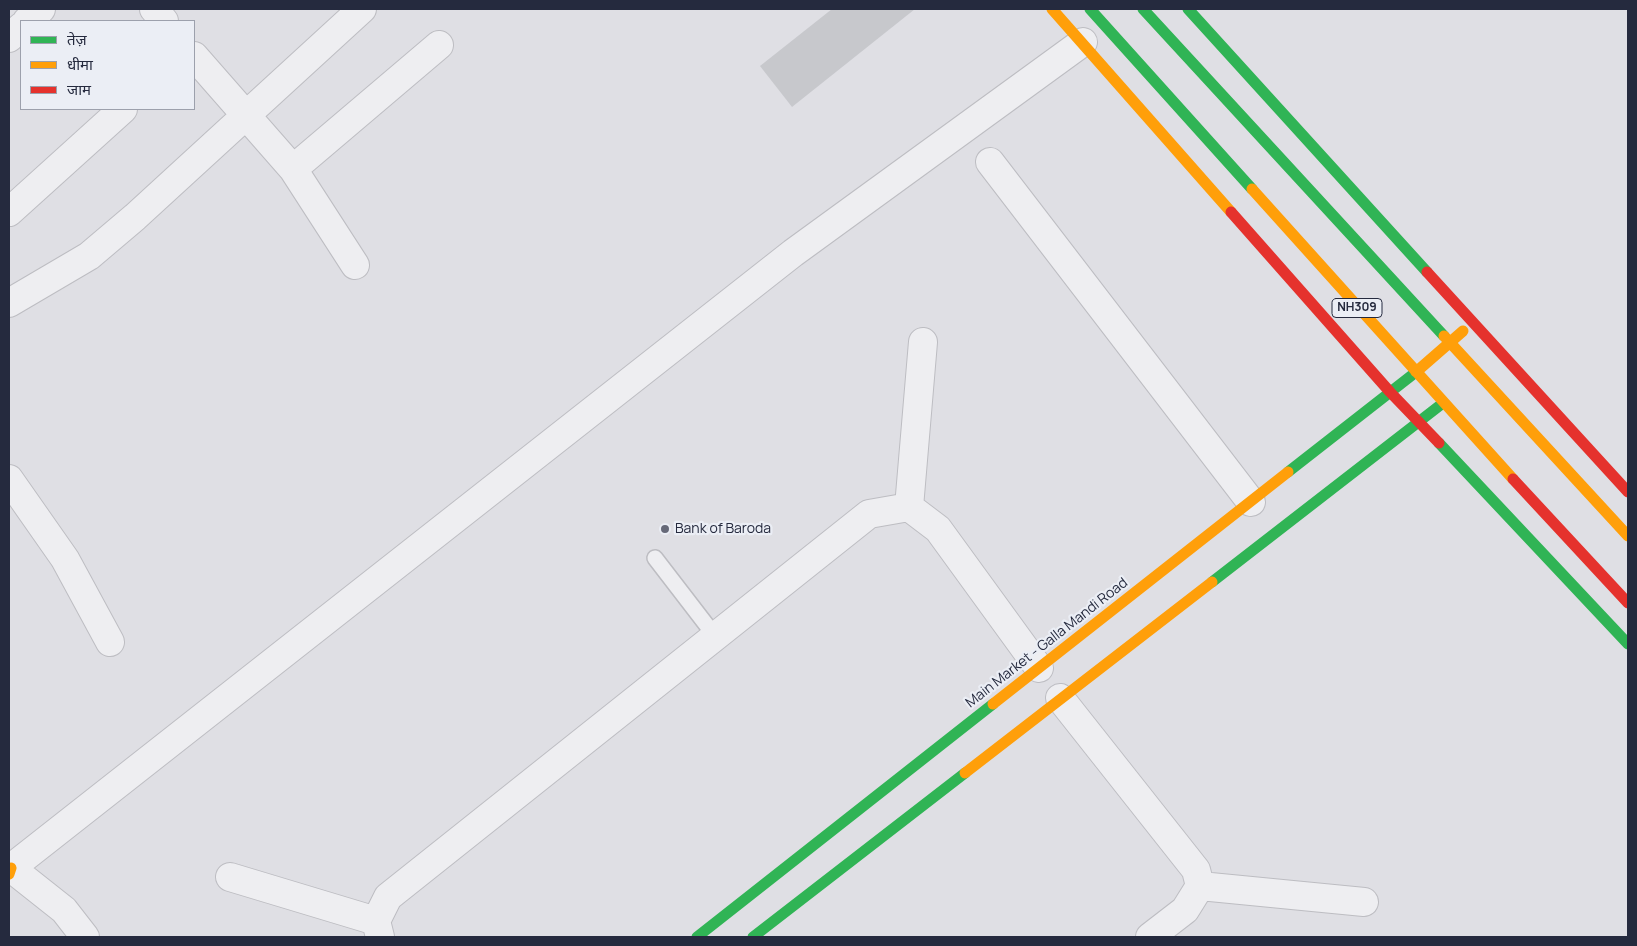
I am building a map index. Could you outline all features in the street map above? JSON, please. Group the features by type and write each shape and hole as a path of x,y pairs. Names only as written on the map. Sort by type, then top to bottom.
{"main road":[{"path":"1052,9 1094,33 1390,392 1628,644"},
{"name":"NH309","path":"1090,9 1094,33 1371,317 1443,403 1628,603"},
{"name":"NH309","path":"1144,9 1398,294 1449,343 1628,536"},
{"path":"1188,9 1475,321 1628,492"},
{"name":"Main Market - Galla Mandi Road","path":"697,937 1042,672 1250,502 1416,372 1475,321"},
{"path":"753,937 1058,694 1443,403"}],"street":[{"path":"28,20 41,9"},
{"path":"154,9 163,20"},
{"path":"9,303 89,256 135,217 362,9"},
{"path":"9,38 20,28"},
{"path":"85,937 64,910 10,871 401,558 793,253 1094,33"},
{"path":"293,169 439,45"},
{"path":"195,57 293,169 355,265"},
{"path":"9,212 123,110"},
{"path":"990,162 1250,502"},
{"path":"909,507 923,342"},
{"path":"9,480 65,559 110,642"},
{"path":"230,877 378,929 388,896 869,514 909,507 938,529 1042,672"},
{"path":"1058,694 1196,870 1200,886 1185,910 1150,937"},
{"path":"1200,886 1364,902"}],"lane":[{"path":"655,558 715,636"}],"building":[{"path":"832,9 915,9 792,107 760,66"}],"traffic: fast":[{"path":"1090,9 1252,189"},
{"path":"1143,9 1444,336"},
{"path":"1188,9 1427,272"},
{"path":"1288,472 1416,372"},
{"path":"1212,582 1443,403"},
{"path":"1439,443 1628,644"},
{"path":"697,937 993,704"},
{"path":"753,937 965,773"}],"traffic: slow":[{"path":"1052,9 1231,212"},
{"path":"1252,189 1513,479"},
{"path":"1416,372 1463,331"},
{"path":"1444,336 1628,536"},
{"path":"993,704 1288,472"},
{"path":"965,773 1212,582"},
{"path":"9,874 11,868"}],"traffic: jam":[{"path":"1231,212 1390,392 1439,443"},
{"path":"1427,272 1628,492"},
{"path":"1513,479 1628,603"}],"place":[{"name":"Bank of Baroda","path":"665,529"}]}
